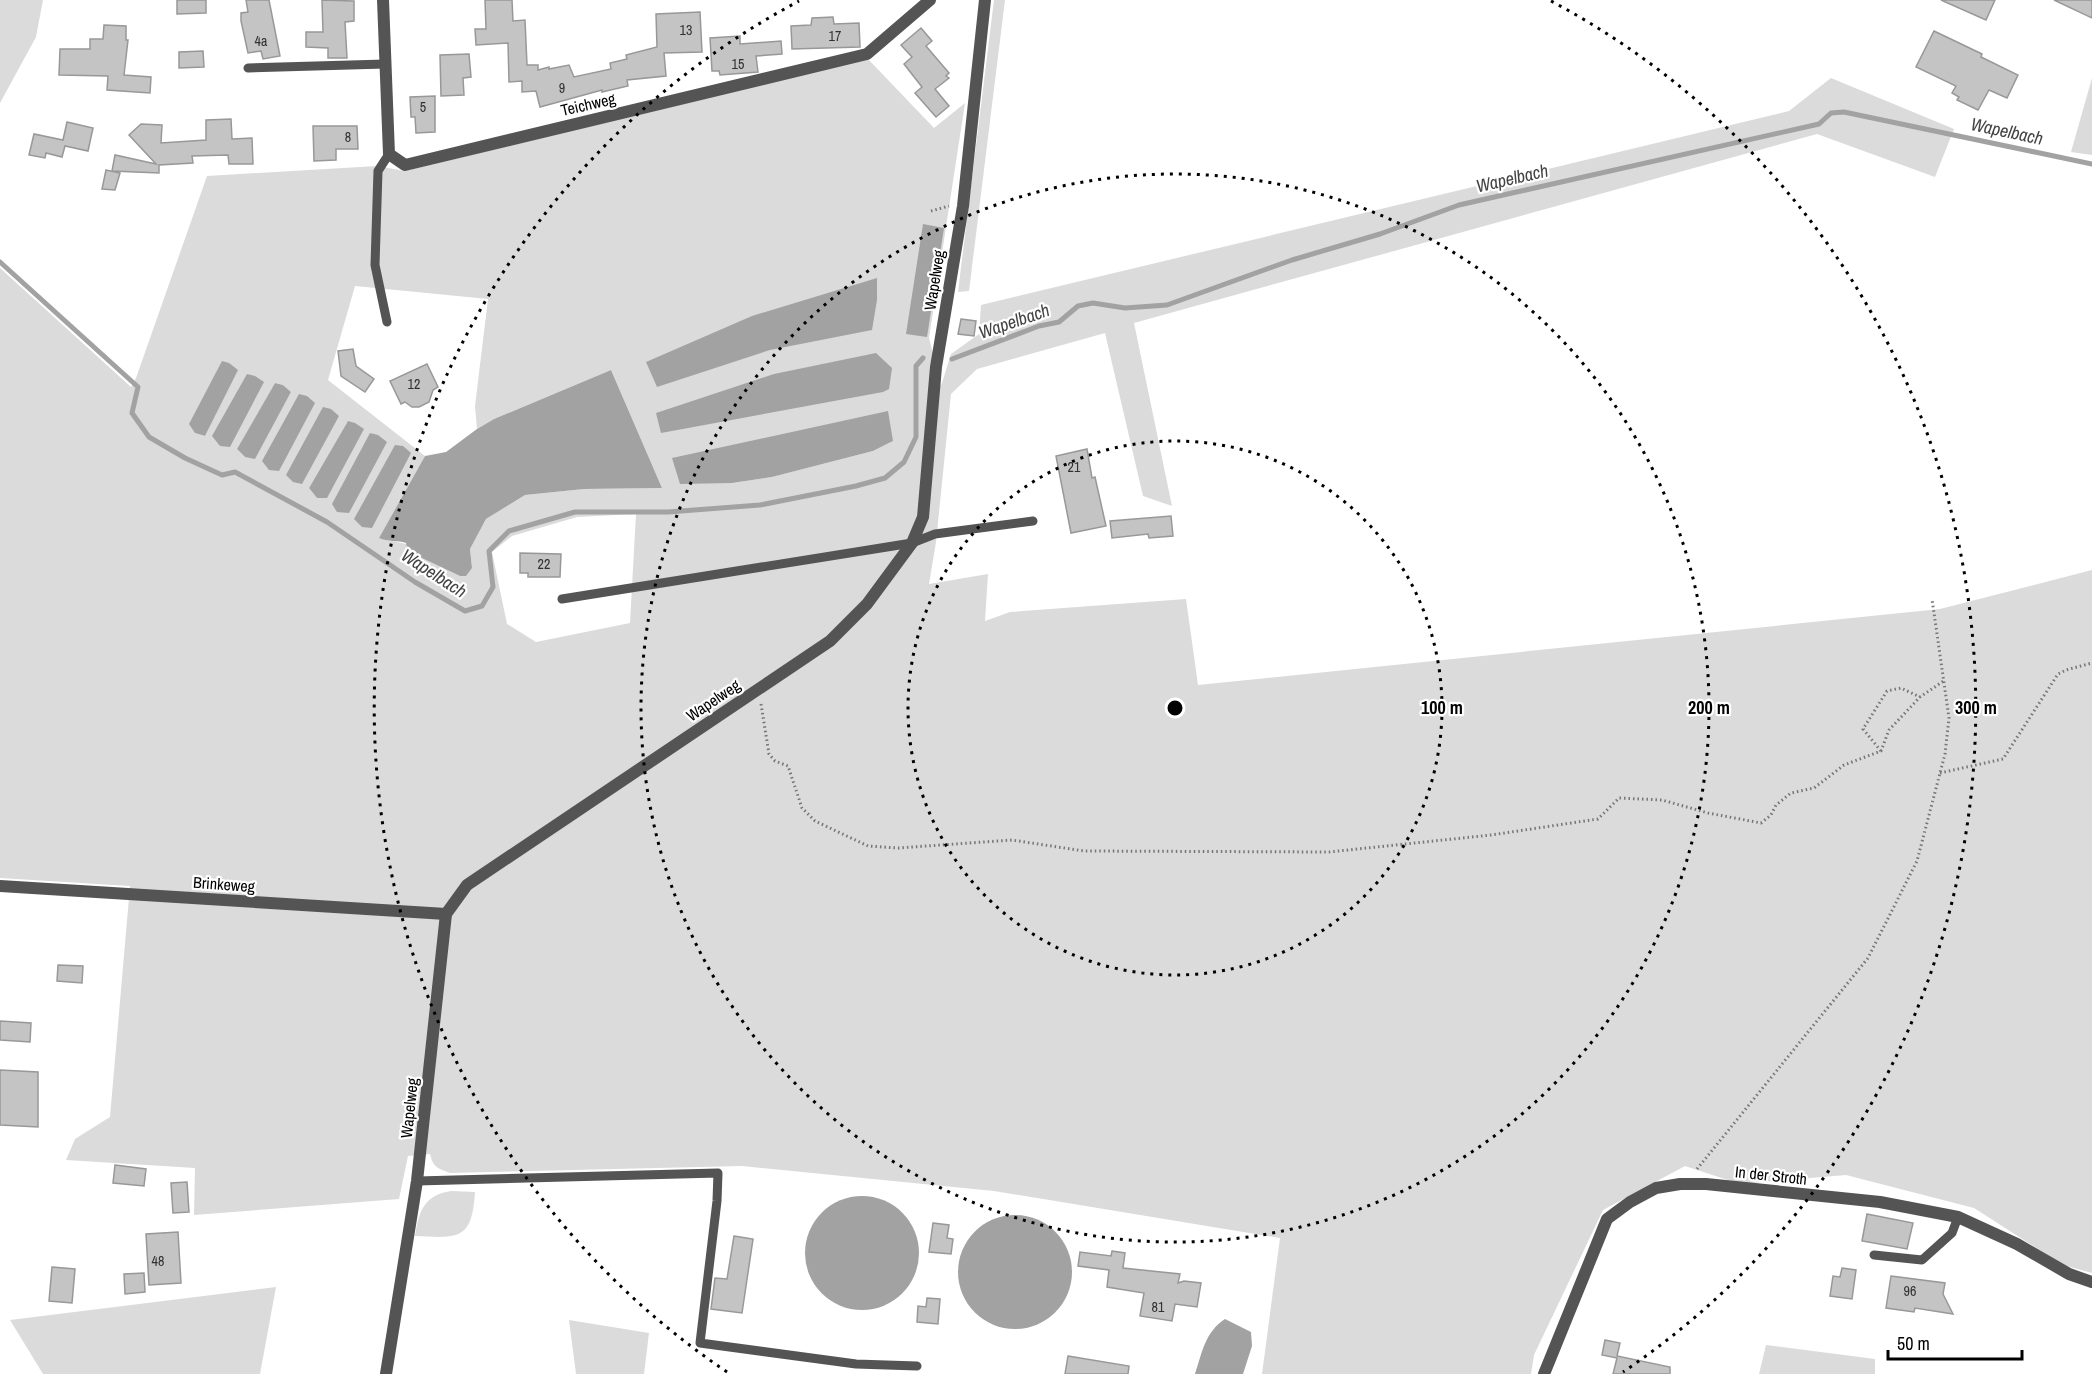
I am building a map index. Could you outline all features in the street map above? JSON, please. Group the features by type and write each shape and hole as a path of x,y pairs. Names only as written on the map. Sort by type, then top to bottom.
{"street":[{"path":"383,0 389,154"},
{"name":"Teichweg","path":"389,154 405,165 867,54 930,0"},
{"name":"Wapelweg","path":"386,1374 417,1181 446,914 467,885 830,641 867,604 912,543 923,517 936,367 963,206 985,0"},
{"name":"Brinkeweg","path":"0,886 446,914"},
{"name":"In der Stroth","path":"1544,1374 1607,1219 1630,1202 1656,1188 1706,1184 1880,1202 1958,1217 2018,1244 2069,1274 2092,1282"}],"lane":[{"path":"248,68 385,64"},
{"path":"387,322 375,265 378,171 389,154"},
{"path":"562,599 912,543 935,534 1033,521"},
{"path":"417,1181 718,1173 717,1200 700,1343 856,1364 917,1366"},
{"path":"1874,1255 1922,1260 1952,1233 1958,1217"}],"path":[{"path":"1685,1184 1868,958 1917,861 1945,754 1949,718 1932,598"},
{"path":"1940,774 2003,759 2058,674 2092,663"},
{"path":"752,693 761,702 769,754 775,761 788,766 802,808 815,821 868,846 897,848 1012,840 1084,851 1329,852 1491,835 1598,819 1619,798 1662,800 1761,824 1776,805 1791,793 1814,788 1844,765 1881,751 1889,730 1920,697 1945,680"},
{"path":"1881,751 1863,729 1881,699 1887,691 1901,688 1920,697"}],"shaded area":[{"path":"0,0 43,0 36,37 0,103"},
{"path":"994,0 1005,0 969,291 958,292"},
{"path":"868,59 934,128 965,103 929,338 941,386 951,354 979,334 981,305 1789,111 1831,78 1954,129 1935,177 1817,134 1134,323 1172,506 1143,496 1105,333 977,369 951,394 936,542 929,584 988,574 985,621 1010,612 1186,599 1198,685 1940,609 2092,570 2092,1273 2063,1265 1974,1208 1846,1175 1740,1184 1685,1166 1603,1210 1534,1355 1531,1374 1262,1374 1280,1238 994,1191 742,1166 450,1173 436,1166 430,1154 408,1156 399,1199 194,1215 195,1168 66,1160 75,1139 110,1117 130,886 0,878 0,268 131,387 207,176 377,166 405,171","holes":["355,286 488,299 475,406 477,429 494,419 611,370 662,488 584,489 525,495 486,519 470,549 472,568 465,576 460,576 407,551 406,544 379,538 425,456 328,380","237,370 205,436 195,433","275,383 283,385 291,392 255,458 245,457 237,449","348,421 317,498 309,488","893,441 873,451 772,477 732,483","636,514 630,623 536,642 507,624 492,552 512,536 577,517"]},
{"path":"2092,78 2092,155 2071,152"},
{"path":"923,224 944,228 927,337 906,334"},
{"path":"877,278 877,300 872,330 770,350 657,387 646,362 752,316"},
{"path":"876,353 892,368 889,389 883,392 661,433 656,413 774,374"},
{"path":"222,361 238,370 205,436 195,433 189,424"},
{"path":"611,370 662,488 584,489 525,495 486,519 470,549 472,568 466,576 460,576 407,551 406,543 379,538 425,456 446,452 494,419"},
{"path":"247,374 264,382 230,447 220,446 212,436"},
{"path":"275,383 283,385 291,392 255,459 245,457 237,449"},
{"path":"299,394 307,396 315,403 279,471 269,470 262,461"},
{"path":"323,407 331,409 339,416 302,484 293,482 286,475"},
{"path":"888,411 893,441 873,451 772,477 732,483 680,484 672,458"},
{"path":"348,421 364,429 327,498 317,498 309,488"},
{"path":"370,433 378,435 387,442 349,513 337,512 332,504"},
{"path":"395,445 403,446 411,453 372,528 362,527 354,519"},
{"path":"451,1191 475,1192 470,1220 466,1228 452,1236 415,1236 424,1206 435,1196"},
{"path":"862,1196 884,1200 903,1212 915,1231 919,1253 915,1275 903,1294 884,1306 862,1310 840,1306 821,1294 809,1275 805,1253 809,1231 821,1212 840,1200"},
{"path":"1015,1215 1037,1219 1056,1231 1068,1250 1072,1272 1068,1294 1056,1313 1037,1325 1015,1329 993,1325 974,1313 962,1294 958,1272 962,1250 974,1231 993,1219"},
{"path":"276,1287 260,1374 43,1374 10,1320"},
{"path":"1225,1319 1251,1332 1252,1346 1243,1374 1195,1374 1209,1337 1218,1324"},
{"path":"569,1320 649,1333 644,1374 576,1374"},
{"path":"1766,1345 1875,1359 1875,1374 1759,1374"}],"building":[{"path":"177,0 206,0 206,13 177,14"},
{"path":"246,0 269,0 280,56 263,59 261,51 248,53 241,21 241,13 248,12"},
{"path":"322,0 354,1 354,21 345,22 347,58 328,58 328,48 306,47 306,32 323,32"},
{"path":"485,0 512,0 513,21 525,20 527,65 538,65 538,70 569,65 574,77 611,69 610,63 627,59 626,55 657,47 656,14 700,12 702,52 664,53 666,76 627,80 628,86 602,92 602,90 540,107 536,91 522,92 522,81 509,82 508,43 476,45 475,29 486,29"},
{"path":"1941,0 1995,0 1986,20"},
{"path":"2054,0 2092,0 2092,18"},
{"path":"833,17 834,24 859,23 860,47 792,49 791,26 811,25 812,18"},
{"path":"104,25 126,26 126,40 128,40 124,75 151,77 150,93 107,90 108,76 59,75 60,49 90,49 90,39 103,39"},
{"path":"921,28 932,41 926,46 949,73 946,76 949,78 935,89 949,106 936,117 915,93 922,87 904,64 912,57 901,45"},
{"path":"1934,31 1982,54 1981,57 2018,75 2007,98 1989,90 1978,110 1957,100 1959,97 1952,93 1956,86 1916,67"},
{"path":"740,36 740,44 781,41 782,54 756,56 758,72 720,75 719,71 712,71 710,38"},
{"path":"203,51 204,67 179,68 179,52"},
{"path":"469,54 471,77 463,78 464,95 441,96 440,55"},
{"path":"435,96 435,132 416,133 415,117 411,117 410,97"},
{"path":"231,119 232,139 252,138 253,164 229,164 228,155 192,156 193,163 159,165 159,173 112,171 115,155 156,164 129,135 141,124 162,125 161,143 206,140 206,120"},
{"path":"67,122 93,128 88,151 65,146 62,157 46,153 45,158 29,155 34,134 63,140"},
{"path":"313,126 357,126 358,149 336,149 336,160 314,161"},
{"path":"106,170 120,173 115,190 102,189"},
{"path":"961,319 976,321 974,336 958,334"},
{"path":"353,349 356,366 374,379 365,392 341,376 338,351"},
{"path":"427,364 438,387 433,390 429,402 419,407 412,407 405,402 401,404 390,381"},
{"path":"1087,449 1092,478 1095,477 1106,526 1071,533 1056,456"},
{"path":"1171,516 1173,536 1149,538 1148,534 1112,538 1110,521"},
{"path":"520,553 561,554 560,577 528,577 528,573 520,573"},
{"path":"58,965 83,966 82,983 57,981"},
{"path":"0,1021 31,1023 30,1042 0,1040"},
{"path":"0,1070 38,1072 38,1127 0,1125"},
{"path":"115,1165 146,1169 144,1186 113,1183"},
{"path":"187,1182 189,1212 173,1213 171,1183"},
{"path":"1867,1214 1913,1223 1907,1249 1862,1241"},
{"path":"933,1223 949,1225 947,1238 953,1239 951,1254 929,1252"},
{"path":"178,1232 181,1283 149,1285 146,1234"},
{"path":"734,1236 753,1239 742,1313 711,1309 715,1278 727,1279"},
{"path":"1112,1251 1125,1253 1123,1268 1180,1274 1178,1283 1184,1281 1201,1283 1197,1307 1175,1304 1172,1321 1140,1316 1144,1293 1107,1287 1109,1270 1078,1266 1080,1252 1111,1256"},
{"path":"52,1267 75,1269 72,1303 49,1301"},
{"path":"1842,1268 1856,1270 1852,1299 1830,1296 1833,1276 1840,1277"},
{"path":"144,1273 145,1292 125,1294 124,1274"},
{"path":"1891,1276 1945,1283 1943,1294 1953,1314 1915,1308 1914,1312 1886,1308"},
{"path":"927,1298 940,1299 938,1324 917,1322 918,1306 926,1307"},
{"path":"1605,1340 1620,1343 1617,1356 1670,1367 1670,1374 1613,1374 1617,1358 1602,1355"},
{"path":"1068,1356 1129,1366 1128,1374 1065,1374"}],"waterway":[{"name":"Wapelbach","path":"952,359 1039,326 1059,322 1078,306 1093,303 1125,308 1167,305 1292,260 1380,234 1459,205 1819,124 1831,113 1844,112 2092,164"},
{"name":"Wapelbach","path":"0,262 138,387 132,413 149,437 185,458 222,475 235,472 327,522 415,582 465,611 482,606 493,587 489,551 509,531 575,512 668,512 760,505 885,478 904,462 916,437 916,366 923,358"}]}
